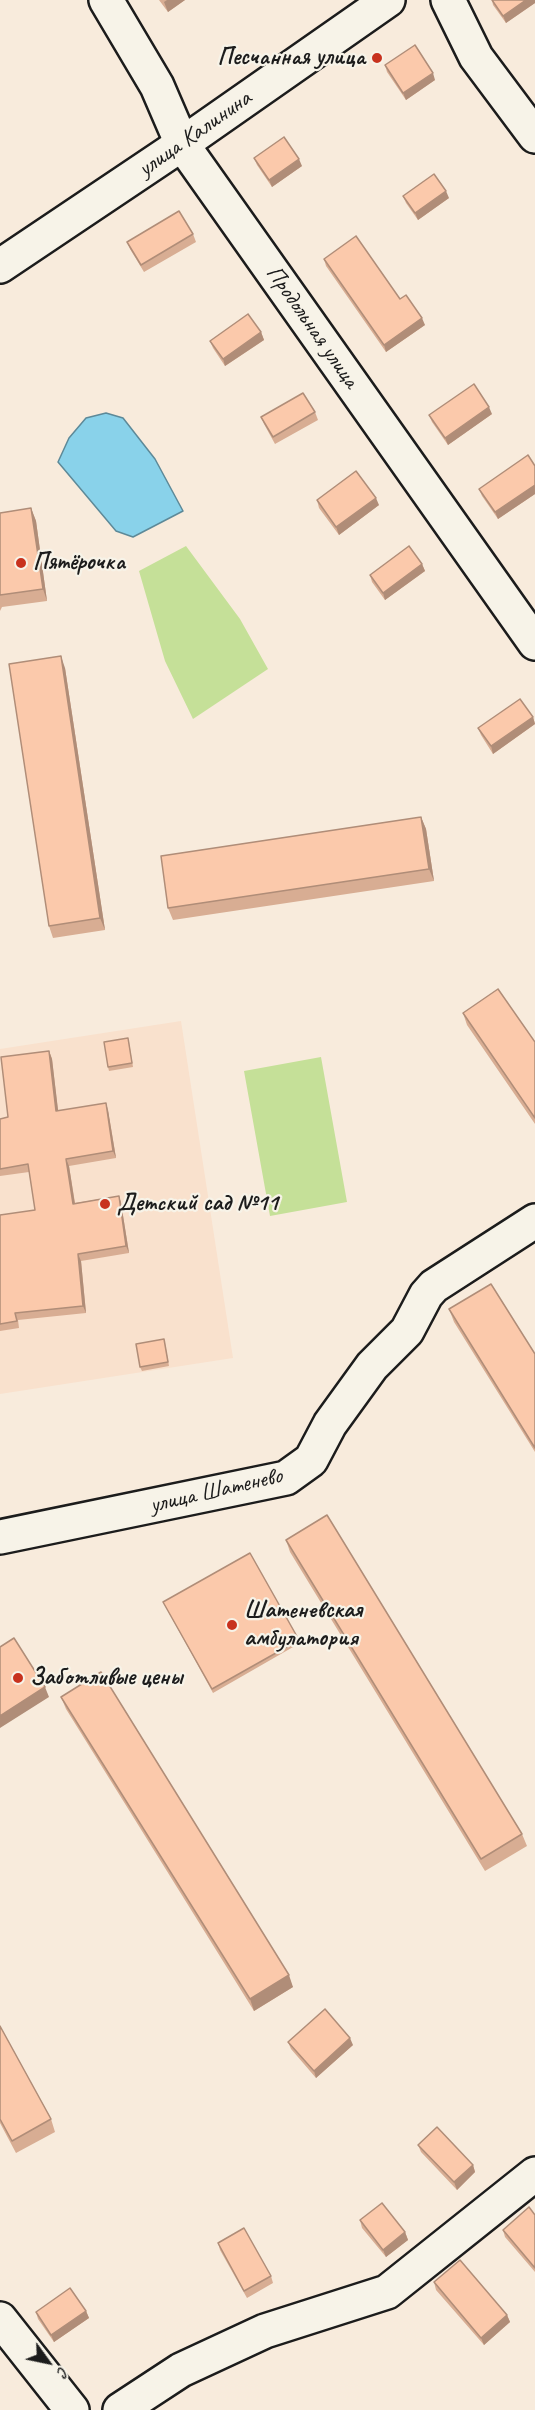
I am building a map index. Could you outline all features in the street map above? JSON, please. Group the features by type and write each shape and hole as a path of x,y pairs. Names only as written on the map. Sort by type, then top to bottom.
{"street":[{"name":"Продольная улица","path":"106,0 157,86 182,144 535,643"},
{"name":"улица Калинина","path":"0,266 182,144 388,0"},
{"path":"448,0 476,57 535,136"},
{"name":"улица Шатенево","path":"0,1538 286,1478 311,1460 330,1424 372,1366 407,1331 426,1295 434,1286 535,1221"},
{"path":"120,2410 181,2370 265,2331 387,2292 535,2174"},
{"path":"0,2319 72,2410"}],"shaded area":[{"name":"Детский сад №11","path":"181,1021 233,1358 0,1394 0,1049"}],"green space":[{"path":"186,546 240,619 268,669 193,719 165,661 139,571"},
{"path":"321,1057 347,1202 270,1216 244,1071"}],"water":[{"path":"106,413 123,418 155,459 183,511 133,537 116,531 58,462 69,438 86,418"}],"building":[{"path":"492,0 526,0 503,16"},
{"path":"415,45 433,73 403,93 385,65"},
{"path":"284,137 299,159 269,180 254,158"},
{"path":"434,174 446,191 415,213 403,196"},
{"path":"179,211 193,234 141,265 127,242"},
{"path":"356,236 400,299 406,295 422,318 384,345 324,259"},
{"path":"248,314 261,332 223,359 210,341"},
{"path":"474,384 489,407 445,438 429,415"},
{"path":"303,393 315,412 273,437 261,417"},
{"path":"528,455 535,466 535,485 495,512 479,489"},
{"path":"356,471 376,498 336,527 317,500"},
{"name":"Пятёрочка","path":"31,508 43,589 0,595 0,513"},
{"path":"409,546 422,564 383,593 370,575"},
{"path":"61,656 100,918 49,926 9,664"},
{"path":"520,699 533,717 491,746 478,728"},
{"path":"421,817 429,869 168,908 161,856"},
{"path":"498,989 535,1042 535,1118 463,1013"},
{"path":"128,1038 132,1063 108,1067 104,1042"},
{"path":"49,1051 56,1111 106,1103 113,1151 66,1159 73,1204 119,1196 126,1246 78,1254 83,1306 15,1313 17,1321 0,1324 0,1215 35,1210 28,1164 0,1169 0,1119 8,1117 1,1057"},
{"path":"491,1284 535,1354 535,1448 449,1309"},
{"path":"164,1339 168,1362 140,1367 136,1344"},
{"path":"327,1515 522,1834 481,1859 286,1540"},
{"name":"Шатеневская амбулатория","path":"250,1553 299,1640 212,1689 163,1602"},
{"name":"Заботливые цены","path":"14,1638 45,1687 0,1716 0,1647"},
{"path":"101,1672 289,1975 250,1999 61,1697"},
{"path":"325,2009 350,2038 314,2071 288,2042"},
{"path":"0,2026 51,2119 12,2141 0,2119"},
{"path":"437,2127 473,2165 454,2182 418,2145"},
{"path":"382,2203 405,2232 383,2250 360,2220"},
{"path":"529,2207 535,2215 535,2268 503,2230"},
{"path":"244,2228 271,2276 244,2291 218,2243"},
{"path":"460,2260 507,2315 481,2338 434,2282"},
{"path":"70,2288 86,2311 51,2335 36,2312"}],"place":[{"name":"Песчанная улица","path":"377,58"},
{"name":"Пятёрочка","path":"21,563"},
{"name":"Детский сад №11","path":"105,1204"},
{"name":"Шатеневская амбулатория","path":"232,1625"},
{"name":"Заботливые цены","path":"18,1678"}]}
